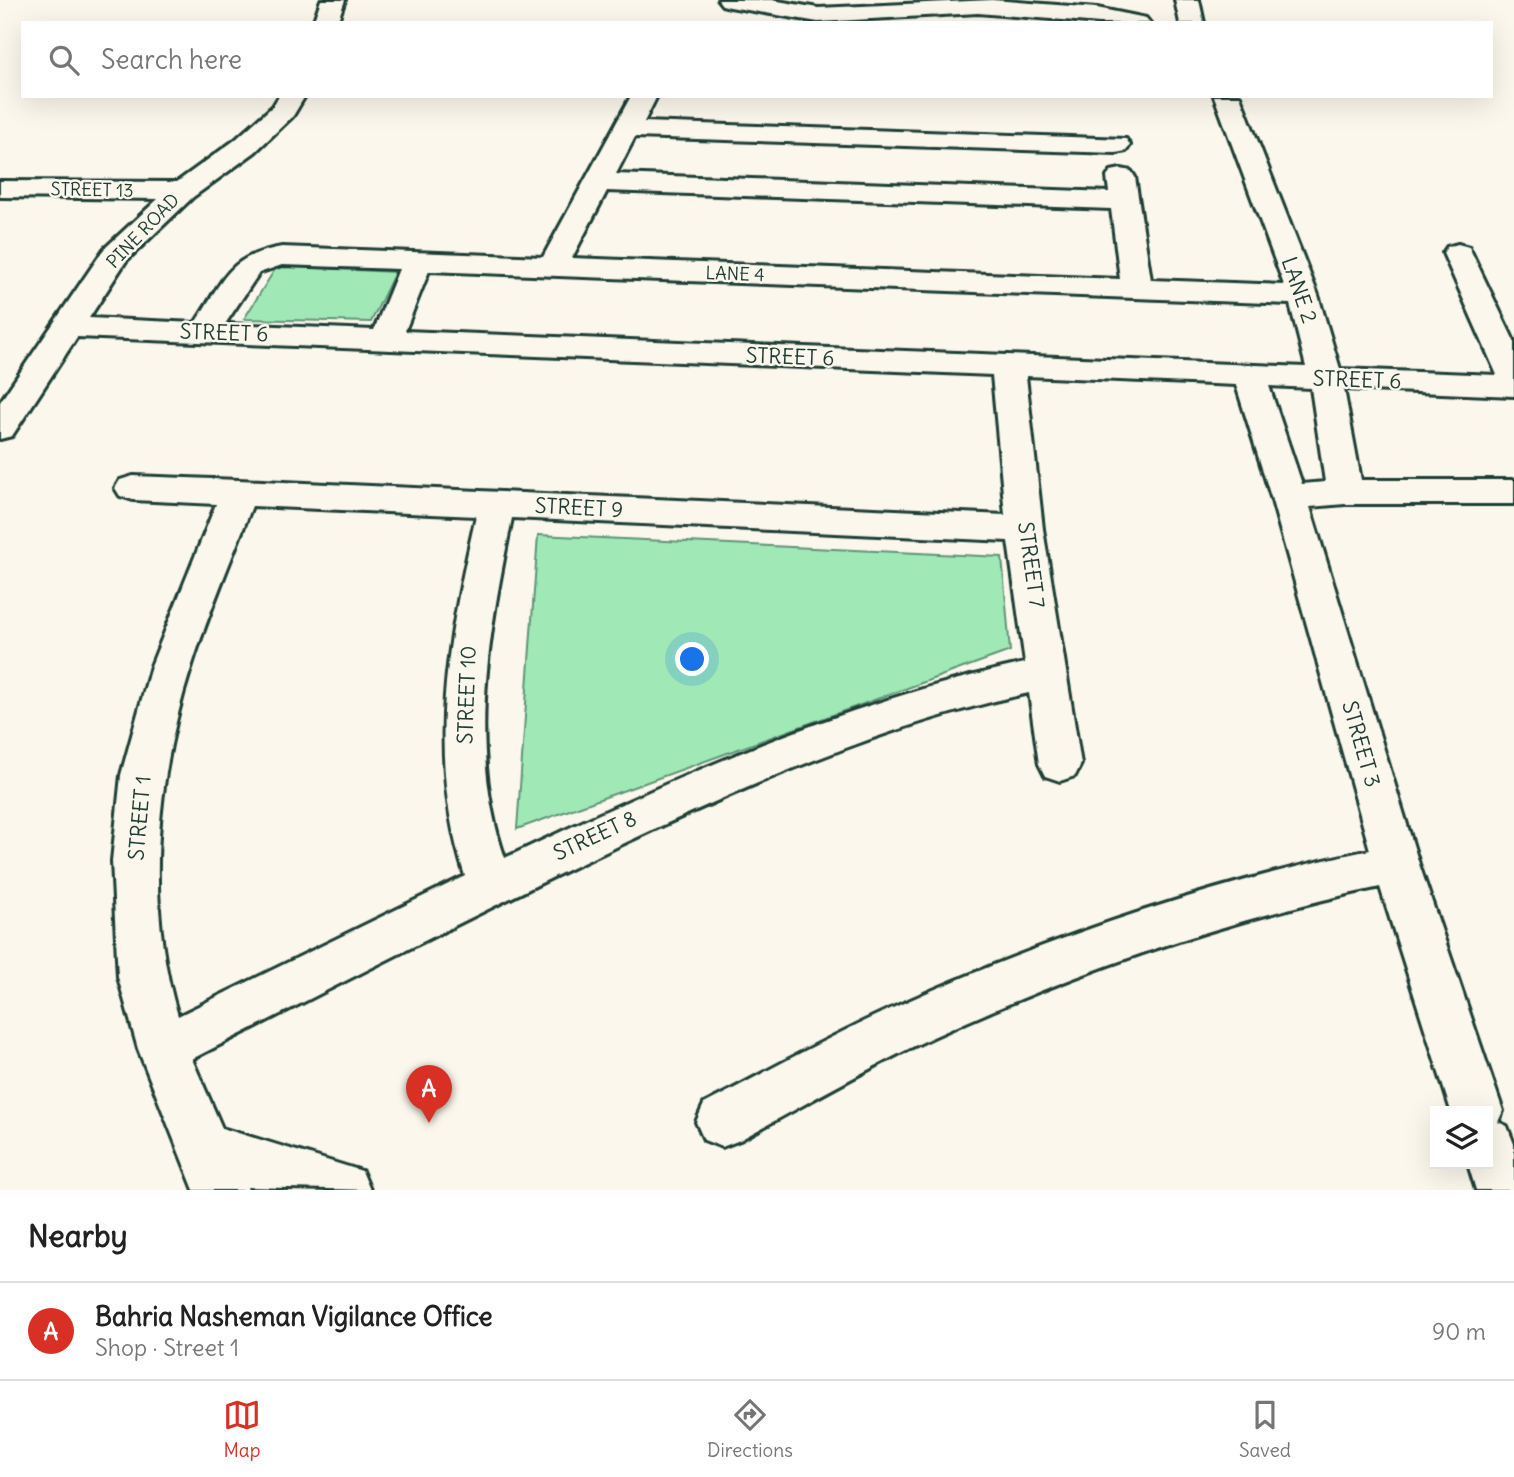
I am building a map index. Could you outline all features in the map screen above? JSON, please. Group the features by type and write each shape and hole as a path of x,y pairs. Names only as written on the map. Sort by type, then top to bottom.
{"street":[{"path":"326,21 333,0"},
{"path":"730,0 818,15 978,6 1097,15 1128,21"},
{"path":"1187,0 1192,21"},
{"name":"PINE ROAD","path":"0,428 115,255 183,191 245,146 284,110 291,98"},
{"path":"550,268 643,98"},
{"name":"LANE 2","path":"1228,98 1303,295 1326,379 1345,492"},
{"path":"627,129 1116,141 1137,289"},
{"path":"599,181 1124,201"},
{"name":"STREET 13","path":"0,189 183,191"},
{"path":"1458,253 1514,376"},
{"name":"LANE 4","path":"204,332 248,267 263,259 282,256 1303,295"},
{"path":"386,340 417,263"},
{"name":"STREET 6","path":"67,327 1514,386"},
{"name":"STREET 7","path":"1008,366 1026,529 1060,764"},
{"name":"STREET 3","path":"1249,376 1289,497 1396,864 1475,1106"},
{"name":"STREET 9","path":"133,488 1026,529"},
{"name":"STREET 1","path":"239,492 171,666 143,775 135,861 142,977 163,1049 213,1169 343,1190"},
{"path":"1289,497 1345,492 1514,492"},
{"name":"STREET 10","path":"491,885 475,847 466,782 462,704 469,634 497,504"},
{"name":"STREET 8","path":"163,1049 491,885 721,777 918,704 986,685 1047,674"},
{"path":"722,1122 914,1022 1073,956 1208,910 1306,881 1396,864"},
{"path":"1493,1159 1503,1190"}],"green space":[{"path":"277,266 395,272 371,322 244,319"},
{"path":"538,535 1002,557 1010,651 517,829"}],"place":[{"name":"Bahria Nasheman Vigilance Office","path":"429,1123"}]}
